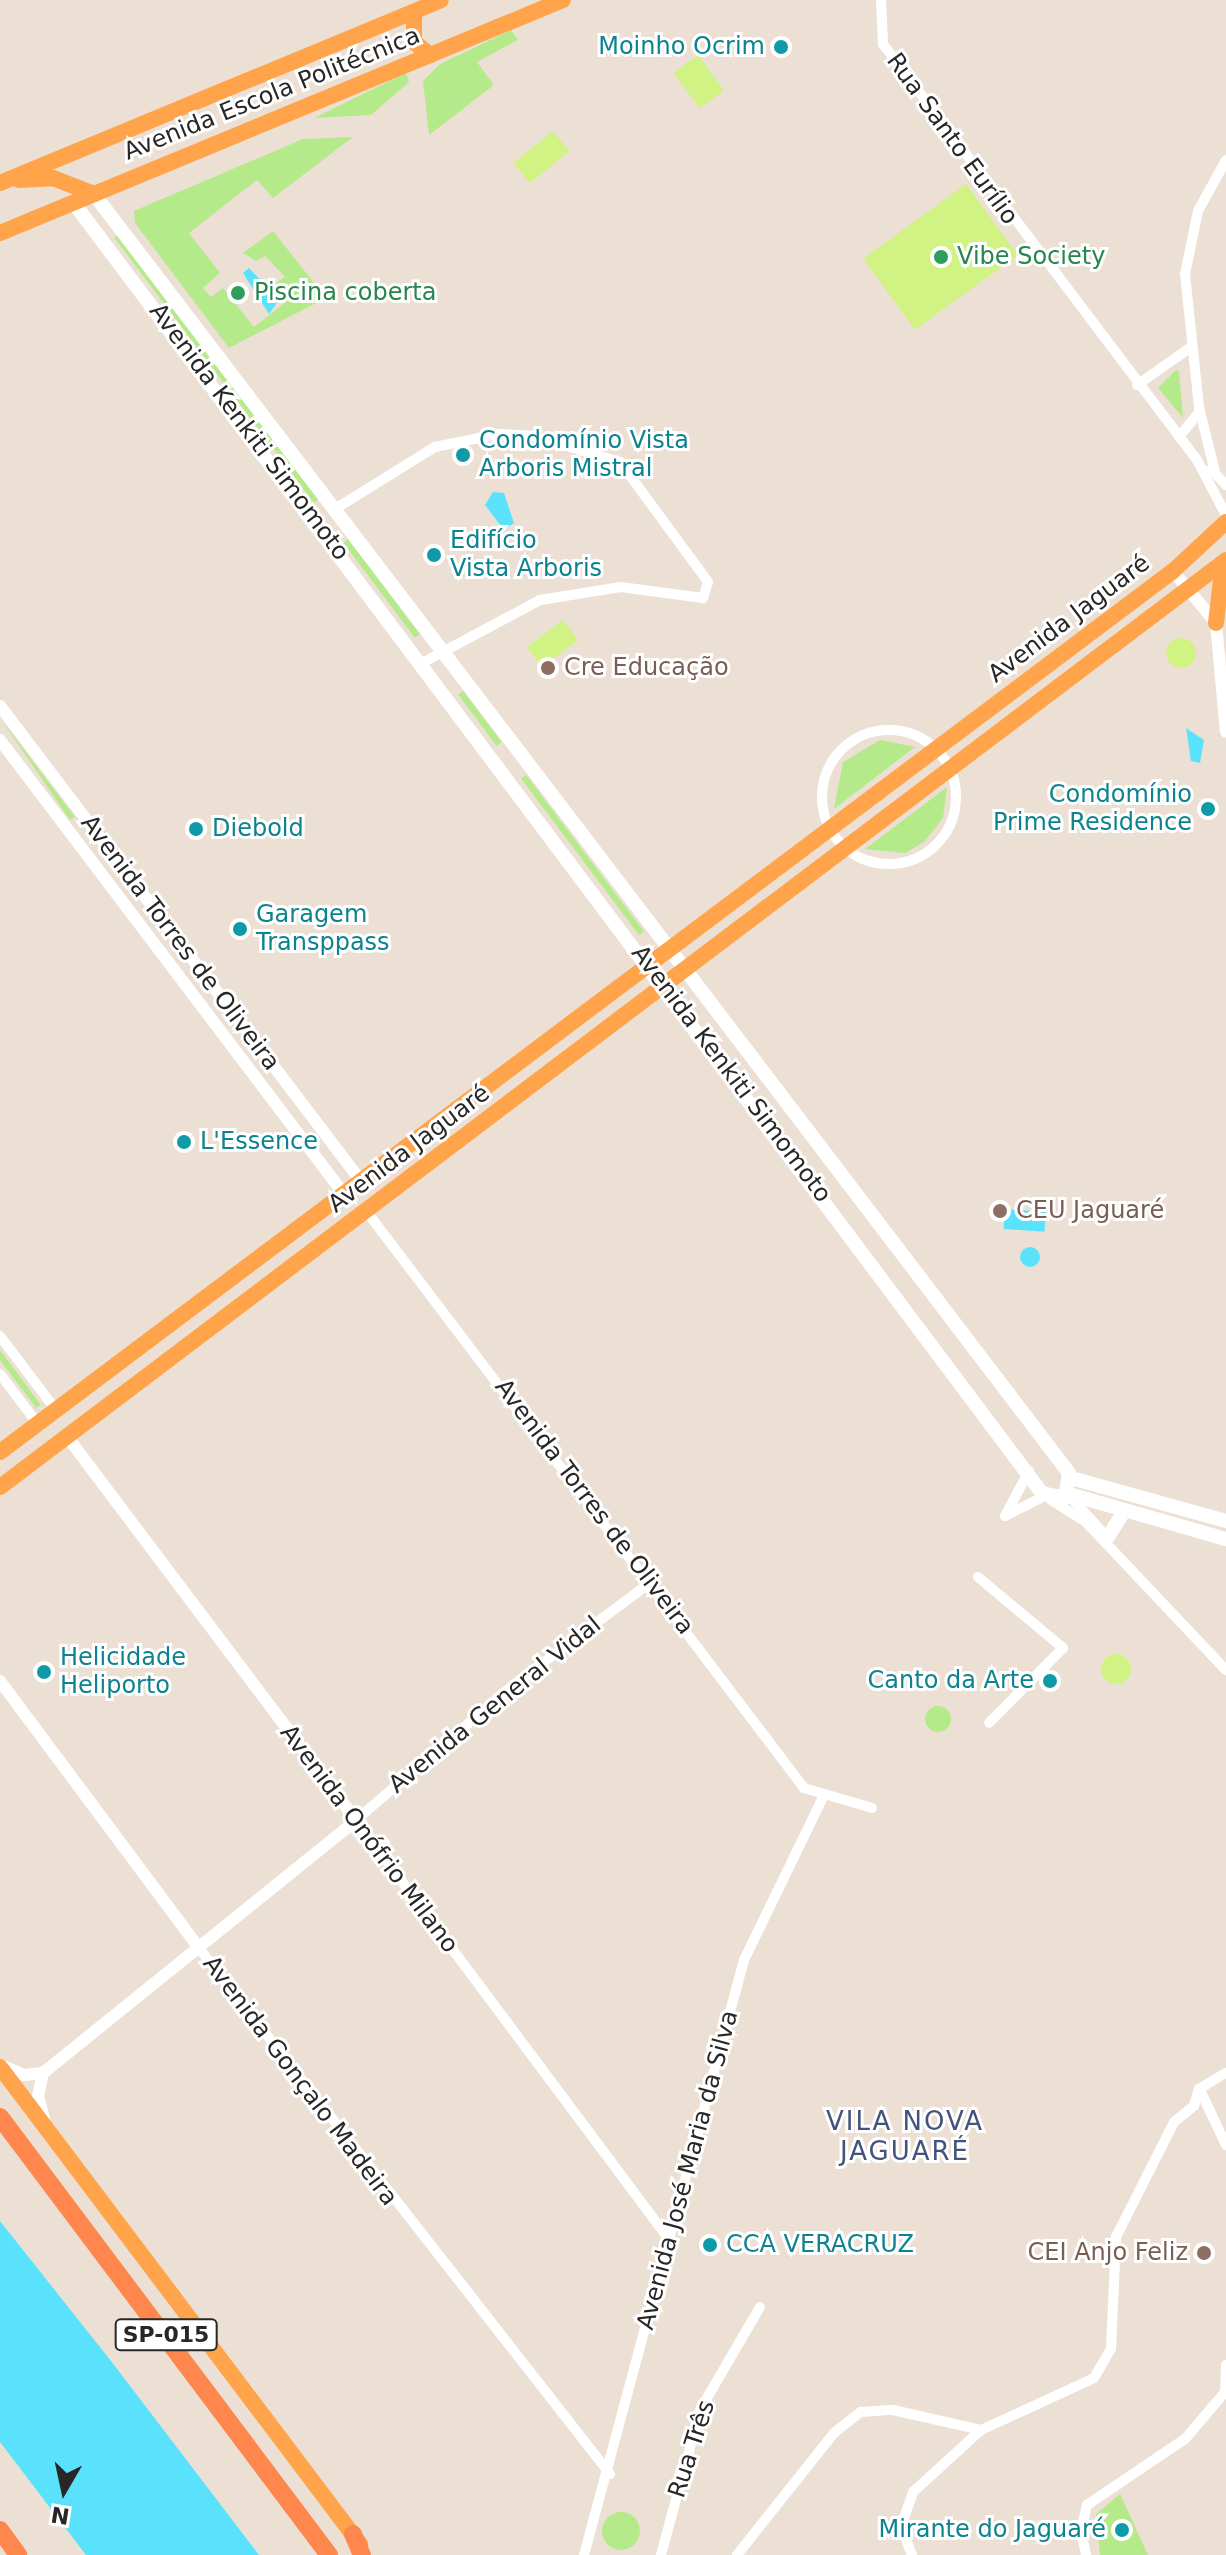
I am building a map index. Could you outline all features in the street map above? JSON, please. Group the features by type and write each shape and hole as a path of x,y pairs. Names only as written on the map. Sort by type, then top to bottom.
{"highway":[{"name":"Avenida Escola Politécnica","path":"0,183 441,0"},
{"name":"Avenida Escola Politécnica","path":"0,233 563,0"},
{"path":"414,12 414,42 430,55"},
{"path":"0,183 53,178 94,194"},
{"name":"Avenida Jaguaré","path":"0,1452 1173,571 1226,522"},
{"path":"1216,623 1224,561"},
{"name":"Avenida Jaguaré","path":"0,1487 1224,561"},
{"path":"0,2065 369,2555"},
{"name":"SP-015","path":"0,2117 329,2555"},
{"path":"0,2530 18,2555"},
{"path":"353,2534 362,2555"}],"main road":[{"name":"Avenida Kenkiti Simomoto","path":"94,194 268,417 1067,1473"},
{"name":"Avenida Kenkiti Simomoto","path":"73,202 1045,1494"},
{"path":"249,432 268,417"},
{"path":"502,769 522,754"},
{"path":"882,1275 903,1260"},
{"path":"1226,1521 1067,1473 1047,1470 1045,1494 1068,1495 1226,1539"},
{"path":"1067,1473 1068,1495"},
{"path":"1108,1537 1124,1511"}],"street":[{"name":"Rua Santo Eurílio","path":"881,0 883,44 1137,385 1197,460 1226,515"},
{"path":"1215,472 1200,411 1191,347 1187,254 1198,211 1226,160"},
{"path":"1137,385 1191,347"},
{"path":"1179,437 1200,411"},
{"path":"335,509 435,447 498,434 533,436 620,462 710,587 703,598 581,589 540,600 442,648 422,663"},
{"name":"Rua Santo Eurílio","path":"1197,460 1215,472 1226,485"},
{"path":"1173,571 1193,587 1216,623 1224,666 1226,732"},
{"name":"Avenida Torres de Oliveira","path":"0,706 361,1181"},
{"path":"896,729 936,748 951,769 955,814 930,850 888,864 846,848 830,828 823,785 844,746 896,729"},
{"name":"Avenida Torres de Oliveira","path":"0,740 344,1194"},
{"path":"75,840 93,828"},
{"path":"131,913 148,901"},
{"path":"187,987 204,975"},
{"name":"Avenida Torres de Oliveira","path":"367,1212 651,1582 804,1788 823,1797"},
{"path":"0,1336 56,1410"},
{"path":"0,1374 38,1424"},
{"name":"Avenida Onófrio Milano","path":"67,1437 671,2242"},
{"path":"1029,1471 1005,1516 1045,1494 1115,1552 1226,1670"},
{"path":"1068,1495 1092,1513 1115,1552"},
{"path":"978,1577 1063,1653 989,1723"},
{"name":"Avenida General Vidal","path":"43,2073 356,1820 512,1686 651,1582"},
{"name":"Avenida Gonçalo Madeira","path":"0,1681 198,1947 610,2474"},
{"path":"823,1797 872,1808"},
{"name":"Avenida José Maria da Silva","path":"584,2555 610,2474 747,1949 823,1797"},
{"path":"0,2065 24,2075 43,2073 38,2096 48,2131"},
{"path":"912,2555 901,2527 913,2492 981,2430 1081,2386 1105,2365 1116,2237 1199,2089 1226,2073"},
{"path":"1199,2089 1226,2145"},
{"name":"Rua Três","path":"661,2555 700,2410 760,2307"},
{"path":"1086,2555 1087,2505 1185,2439 1225,2392 1226,2365"},
{"path":"737,2555 835,2432 861,2412 893,2410 981,2430"}],"green space":[{"path":"511,30 518,40 477,62 494,85 429,135 423,81 440,64"},
{"path":"698,55 724,91 700,108 674,73"},
{"path":"406,73 409,82 371,115 314,118"},
{"path":"553,131 569,151 530,183 513,163"},
{"path":"353,137 273,198 257,180 189,233 220,273 203,288 211,297 223,288 254,327 291,298 274,284 285,277 265,256 256,261 243,253 273,231 326,298 229,348 135,223 134,211 303,139"},
{"name":"Vibe Society","path":"966,184 1018,255 915,330 863,259"},
{"path":"119,234 319,499 314,503 114,238"},
{"path":"1176,370 1179,371 1183,418 1158,388"},
{"path":"348,539 420,634 415,638 343,543"},
{"path":"563,620 578,640 542,667 527,647"},
{"path":"1181,638 1192,642 1196,653 1192,664 1181,668 1170,664 1166,653 1170,642"},
{"path":"463,691 502,742 497,746 458,695"},
{"path":"0,718 75,817 70,820"},
{"path":"880,740 915,747 834,809 843,762"},
{"path":"526,775 644,932 639,935 521,779"},
{"path":"947,787 943,818 924,842 905,853 865,849"},
{"path":"0,1350 41,1405 36,1408 0,1360"},
{"path":"1116,1654 1127,1658 1131,1669 1127,1680 1116,1684 1105,1680 1101,1669 1105,1658"},
{"path":"938,1706 947,1710 951,1719 947,1728 938,1732 929,1728 925,1719 929,1710"},
{"path":"1120,2494 1148,2555 1100,2555 1096,2514"},
{"path":"621,2512 635,2517 640,2531 635,2545 621,2550 607,2545 602,2531 607,2517"}],"water":[{"path":"249,268 279,300 269,314 243,273"},
{"path":"493,492 504,493 514,523 504,530 485,505"},
{"path":"1186,728 1204,740 1200,763 1191,761"},
{"path":"1005,1209 1046,1212 1045,1232 1004,1229"},
{"path":"1030,1247 1037,1250 1040,1257 1037,1264 1030,1267 1023,1264 1020,1257 1023,1250"},
{"path":"0,2221 259,2555 86,2555 0,2442"}],"place":[{"name":"Moinho Ocrim","path":"781,47"},
{"name":"Vibe Society","path":"941,257"},
{"name":"Piscina coberta","path":"238,293"},
{"name":"Condomínio Vista Arboris Mistral","path":"463,455"},
{"name":"Edifício Vista Arboris","path":"434,555"},
{"name":"Cre Educação","path":"548,668"},
{"name":"Condomínio Prime Residence","path":"1208,809"},
{"name":"Diebold","path":"196,829"},
{"name":"Garagem Transppass","path":"240,929"},
{"name":"L'Essence","path":"184,1142"},
{"name":"CEU Jaguaré","path":"1000,1211"},
{"name":"Helicidade Heliporto","path":"44,1672"},
{"name":"Canto da Arte","path":"1050,1681"},
{"name":"CCA VERACRUZ","path":"710,2245"},
{"name":"CEI Anjo Feliz","path":"1204,2253"},
{"name":"Mirante do Jaguaré","path":"1122,2530"}],"district":[{"name":"VILA NOVA JAGUARÉ","path":"905,2137"}]}
